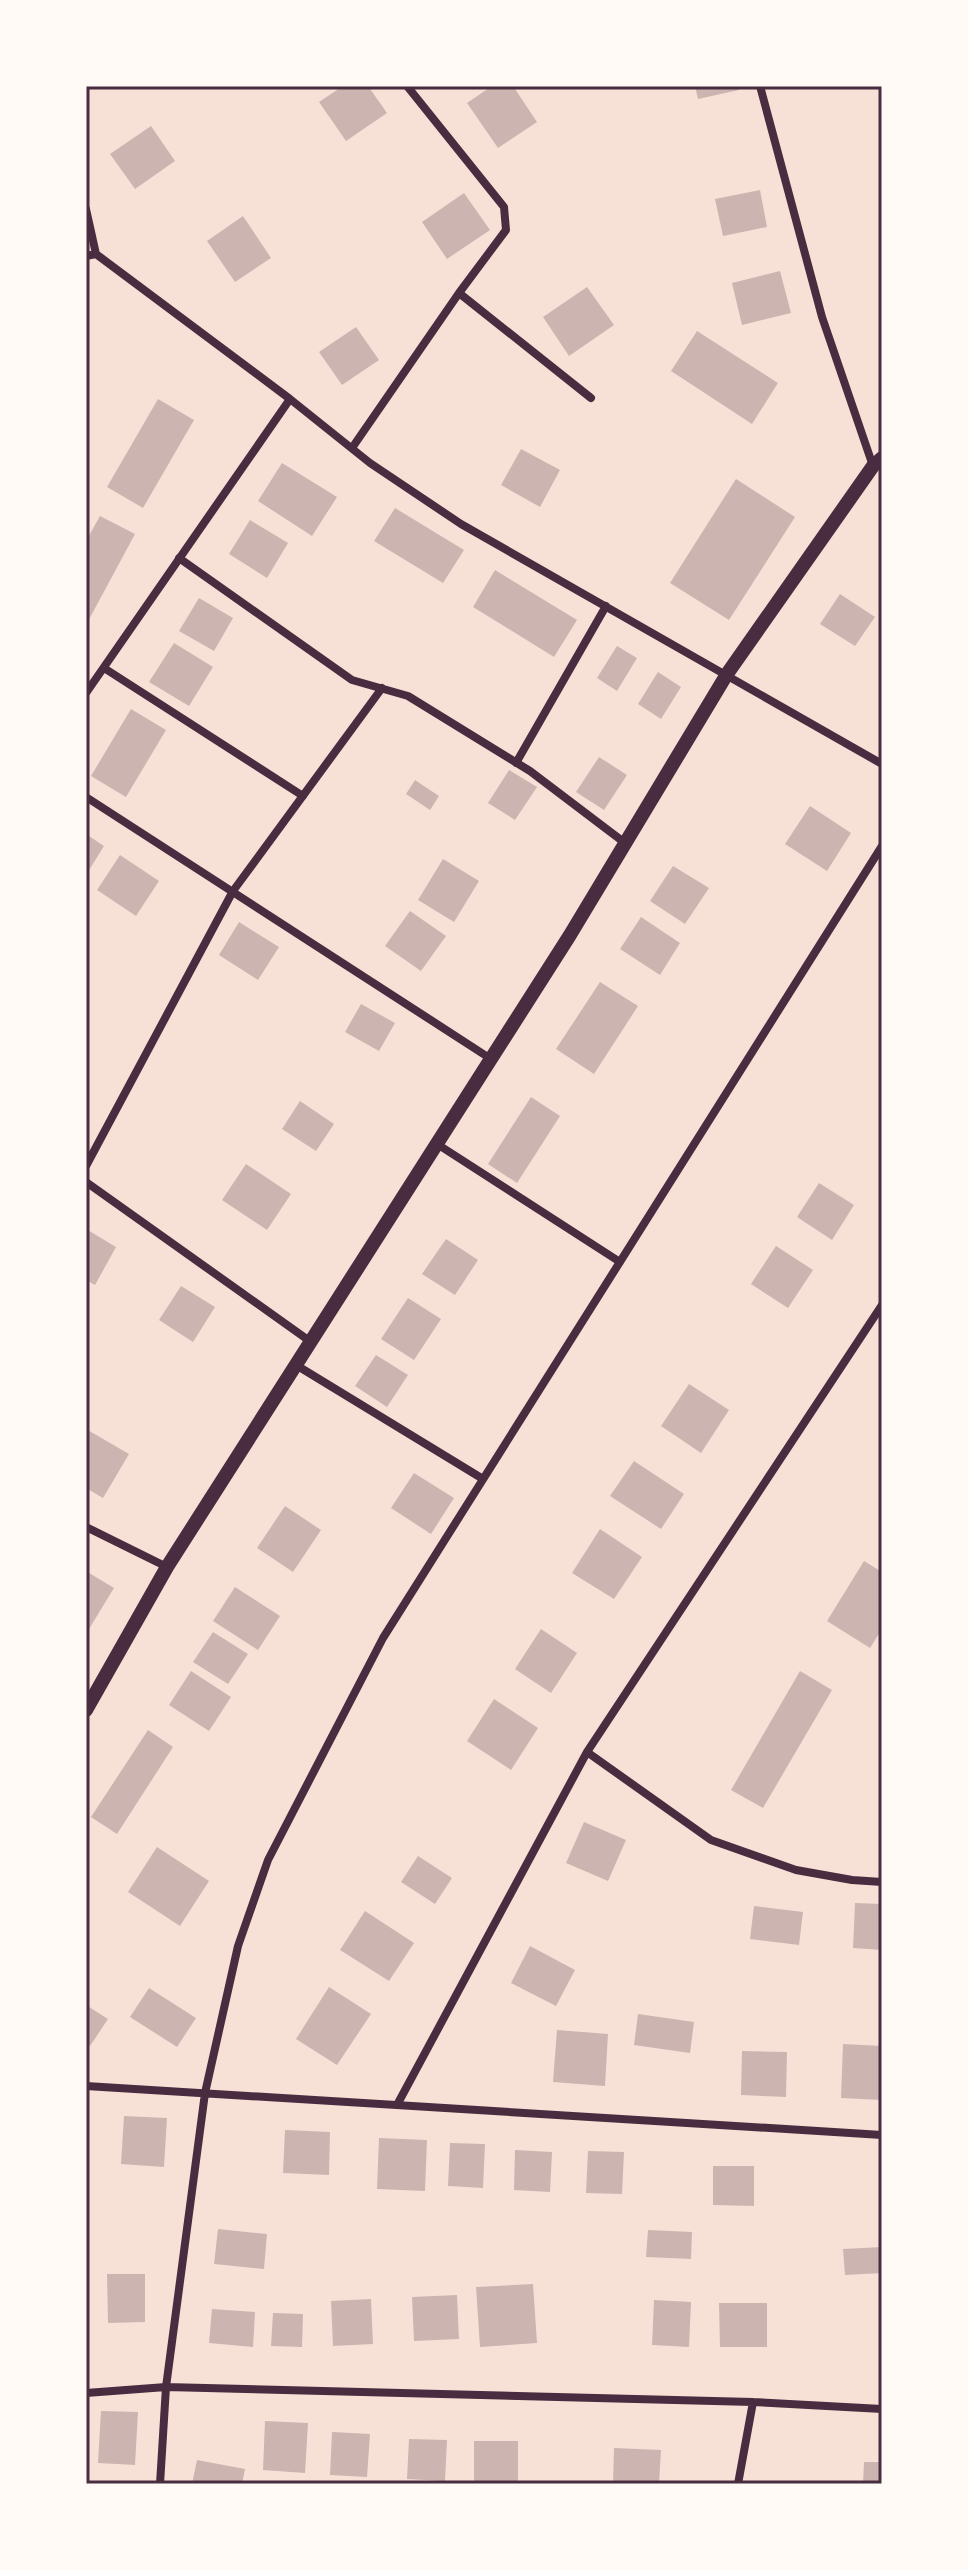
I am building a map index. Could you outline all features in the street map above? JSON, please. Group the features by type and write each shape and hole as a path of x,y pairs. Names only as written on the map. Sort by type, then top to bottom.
{"street":[{"path":"352,448 506,230 504,207 407,86"},
{"path":"86,1710 167,1567 491,1059 727,674 878,462 822,317 760,86"},
{"path":"86,209 96,254 352,448 461,524 882,764"},
{"path":"86,256 96,254"},
{"path":"459,293 591,398"},
{"path":"86,693 290,399"},
{"path":"179,558 352,680 408,696 516,763 625,843"},
{"path":"516,763 606,606"},
{"path":"104,668 303,796"},
{"path":"86,1166 233,891 382,688"},
{"path":"86,797 491,1059"},
{"path":"160,2484 166,2387 205,2093 238,1946 268,1860 383,1638 882,846"},
{"path":"437,1144 620,1262"},
{"path":"86,1182 311,1342"},
{"path":"397,2105 587,1752 882,1305"},
{"path":"296,1365 483,1479"},
{"path":"86,1527 167,1567"},
{"path":"587,1752 711,1840 796,1870 882,1882"},
{"path":"86,2086 882,2135"},
{"path":"86,2393 166,2387 753,2402 882,2409"},
{"path":"738,2484 753,2402"}],"building":[{"path":"343,86 368,86 387,113 346,141 319,102"},
{"path":"492,86 513,86 537,122 498,148 467,103"},
{"path":"695,86 738,86 739,90 698,99"},
{"path":"151,126 175,161 135,189 110,154"},
{"path":"760,190 767,227 723,236 715,199"},
{"path":"464,193 490,230 447,259 422,222"},
{"path":"243,216 271,258 235,282 207,241"},
{"path":"780,271 791,313 742,325 732,283"},
{"path":"587,287 614,325 569,356 543,317"},
{"path":"356,327 379,360 342,385 319,352"},
{"path":"697,331 778,383 752,424 671,371"},
{"path":"158,399 194,420 143,508 107,487"},
{"path":"521,449 560,470 540,507 501,485"},
{"path":"282,463 337,497 312,536 258,501"},
{"path":"736,479 795,517 729,620 670,583"},
{"path":"395,508 464,550 443,583 374,541"},
{"path":"100,516 135,534 86,625 86,541"},
{"path":"250,520 288,543 267,578 229,554"},
{"path":"495,570 577,620 554,657 473,607"},
{"path":"840,594 875,617 855,646 820,624"},
{"path":"199,598 233,618 214,651 179,631"},
{"path":"174,643 213,667 189,706 149,682"},
{"path":"617,646 637,658 617,691 597,678"},
{"path":"658,672 681,687 661,719 638,704"},
{"path":"131,709 166,730 126,797 91,776"},
{"path":"599,757 627,775 604,810 576,792"},
{"path":"509,770 537,787 515,820 488,803"},
{"path":"415,780 439,796 430,810 406,794"},
{"path":"810,806 851,833 827,871 785,844"},
{"path":"86,834 104,846 86,875"},
{"path":"120,855 159,881 136,916 97,890"},
{"path":"443,859 479,881 454,922 418,900"},
{"path":"673,866 709,888 685,924 650,901"},
{"path":"410,911 446,936 421,971 385,946"},
{"path":"641,917 680,943 660,975 620,949"},
{"path":"239,922 279,947 258,980 219,955"},
{"path":"600,982 638,1006 594,1074 556,1049"},
{"path":"361,1004 395,1023 379,1051 345,1032"},
{"path":"531,1097 560,1116 517,1183 488,1164"},
{"path":"300,1101 334,1124 316,1151 282,1129"},
{"path":"246,1164 291,1194 267,1230 222,1200"},
{"path":"819,1183 854,1205 832,1240 797,1217"},
{"path":"86,1229 116,1247 95,1285 86,1280"},
{"path":"446,1239 478,1260 455,1295 422,1274"},
{"path":"776,1246 813,1270 788,1308 751,1284"},
{"path":"181,1286 215,1307 193,1342 159,1320"},
{"path":"408,1298 441,1319 414,1360 381,1339"},
{"path":"376,1355 408,1375 387,1407 355,1386"},
{"path":"689,1384 729,1410 701,1453 661,1426"},
{"path":"86,1429 129,1454 103,1498 86,1488"},
{"path":"634,1461 684,1494 661,1529 610,1496"},
{"path":"414,1473 454,1498 431,1534 391,1508"},
{"path":"285,1506 321,1530 293,1572 257,1548"},
{"path":"600,1529 642,1557 614,1599 572,1573"},
{"path":"864,1561 882,1572 882,1629 870,1648 827,1621"},
{"path":"86,1571 114,1588 89,1629 86,1627"},
{"path":"235,1587 280,1616 258,1650 213,1621"},
{"path":"541,1629 577,1653 551,1693 515,1669"},
{"path":"213,1632 248,1654 228,1684 193,1662"},
{"path":"191,1671 231,1697 209,1731 169,1705"},
{"path":"800,1671 832,1690 763,1808 731,1790"},
{"path":"494,1699 538,1728 511,1770 467,1741"},
{"path":"148,1730 173,1747 117,1834 91,1817"},
{"path":"584,1822 626,1840 608,1881 566,1863"},
{"path":"157,1847 209,1881 180,1926 128,1892"},
{"path":"418,1856 452,1878 435,1904 401,1882"},
{"path":"855,1903 882,1904 882,1950 853,1948"},
{"path":"754,1906 803,1912 799,1945 750,1939"},
{"path":"365,1911 414,1943 389,1981 340,1950"},
{"path":"530,1946 575,1970 556,2006 511,1983"},
{"path":"329,1987 371,2014 337,2065 296,2039"},
{"path":"149,1988 196,2018 177,2047 130,2017"},
{"path":"86,2005 108,2019 90,2046 86,2044"},
{"path":"638,2014 694,2022 690,2053 634,2045"},
{"path":"557,2030 608,2034 605,2086 553,2082"},
{"path":"843,2044 882,2046 882,2100 841,2098"},
{"path":"742,2051 787,2052 786,2097 741,2095"},
{"path":"124,2116 167,2118 164,2167 121,2164"},
{"path":"285,2130 330,2132 329,2175 283,2173"},
{"path":"379,2138 427,2140 425,2191 377,2189"},
{"path":"450,2143 485,2144 483,2188 448,2186"},
{"path":"515,2150 552,2152 550,2192 514,2190"},
{"path":"588,2151 624,2152 622,2194 586,2193"},
{"path":"713,2166 754,2166 754,2206 713,2205"},
{"path":"218,2229 267,2234 264,2269 214,2264"},
{"path":"648,2230 692,2232 691,2259 646,2257"},
{"path":"882,2247 882,2273 845,2275 843,2249"},
{"path":"107,2274 145,2274 145,2322 108,2323"},
{"path":"533,2284 537,2343 480,2347 476,2287"},
{"path":"457,2295 459,2339 414,2341 412,2297"},
{"path":"371,2299 373,2344 333,2346 331,2301"},
{"path":"654,2300 691,2302 689,2347 652,2345"},
{"path":"719,2303 767,2303 767,2347 720,2347"},
{"path":"212,2309 255,2312 253,2347 209,2343"},
{"path":"273,2313 303,2314 302,2347 271,2346"},
{"path":"101,2411 138,2412 135,2465 98,2463"},
{"path":"265,2421 308,2423 305,2473 263,2470"},
{"path":"332,2432 370,2434 367,2477 330,2475"},
{"path":"409,2439 447,2440 445,2481 407,2479"},
{"path":"474,2441 518,2441 518,2484 474,2484"},
{"path":"614,2448 661,2450 659,2484 613,2484"},
{"path":"197,2460 245,2469 242,2484 192,2484"},
{"path":"864,2462 882,2462 882,2484 863,2484"}]}
